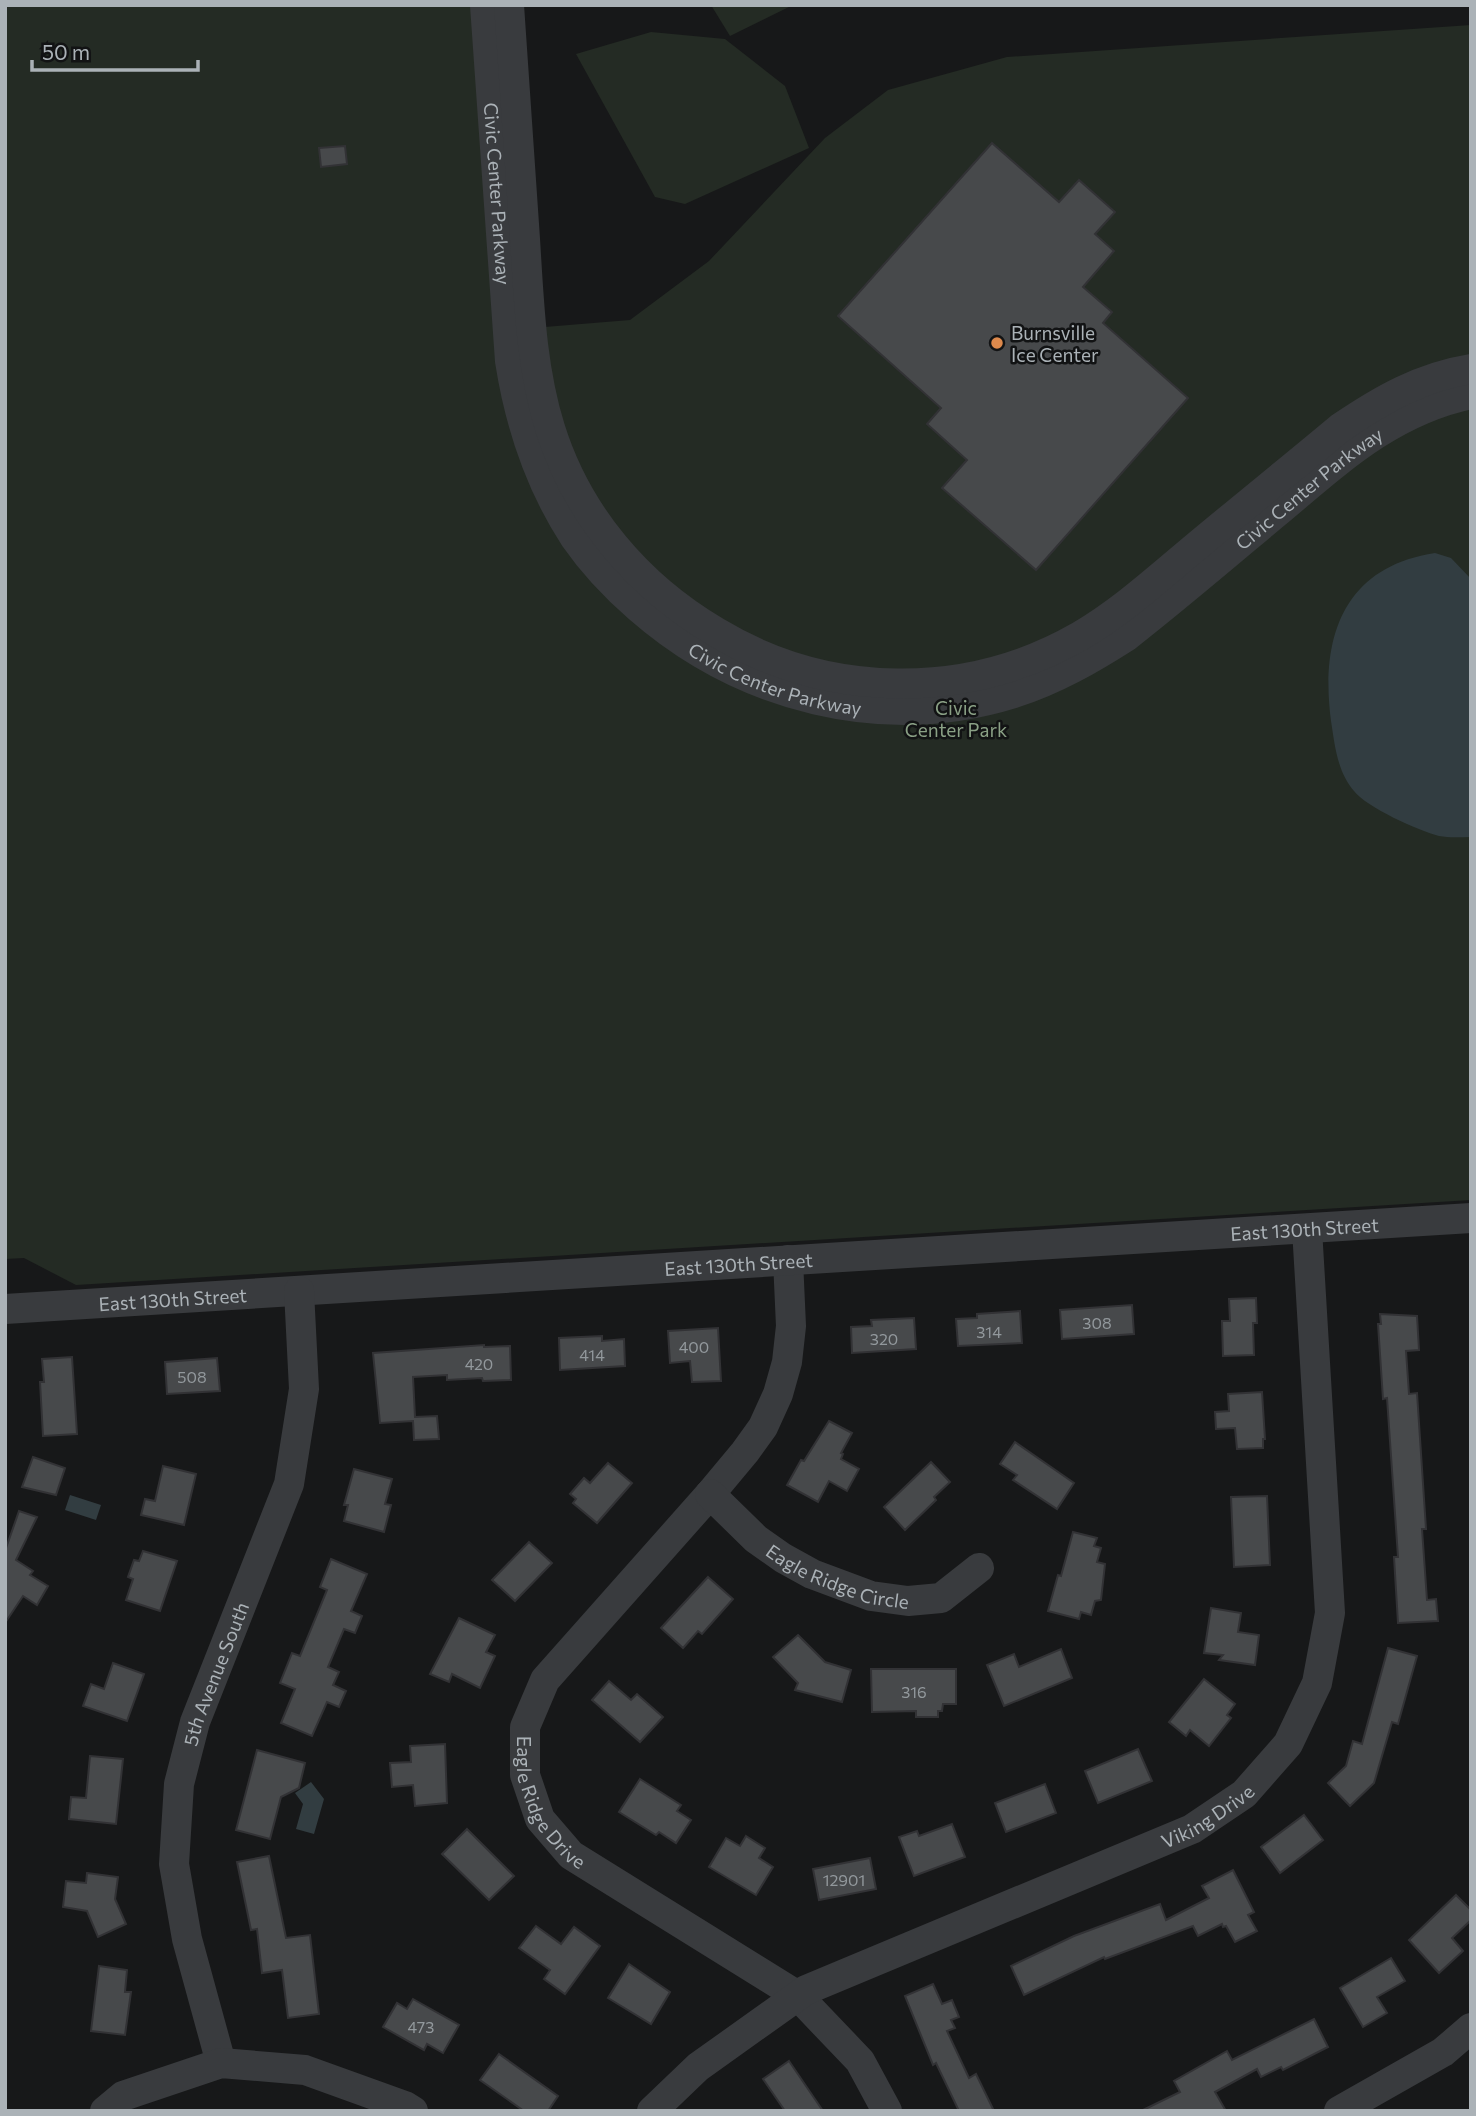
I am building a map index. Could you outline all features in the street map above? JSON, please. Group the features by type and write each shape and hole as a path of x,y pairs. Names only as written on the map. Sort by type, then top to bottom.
{"street":[{"name":"Civic Center Parkway","path":"485,5 510,361 519,414 536,464 548,491 577,540 614,585 662,628 691,647 720,665 775,688 837,705 872,710 906,710 945,707 999,697 1059,676 1127,636 1363,441 1413,413 1471,394"},
{"name":"Civic Center Parkway","path":"509,5 530,311 544,408 560,454 598,526 632,568 677,608 705,626 732,642 783,664 842,680 906,685 994,672 1048,653 1112,616 1340,428 1362,413 1402,390 1471,369"},
{"name":"East 130th Street","path":"5,1309 1471,1218"},
{"name":"Viking Drive","path":"652,2111 698,2067 806,1990 1192,1829 1244,1794 1288,1744 1317,1683 1330,1613 1307,1228"},
{"name":"Eagle Ridge Drive","path":"788,1260 791,1326 787,1362 778,1394 763,1427 710,1494 545,1680 525,1727 525,1775 540,1819 571,1854 798,1996 860,2061 887,2111"},
{"name":"5th Avenue South","path":"222,2063 187,1939 174,1864 179,1784 195,1722 289,1485 304,1388 299,1291"},
{"name":"Eagle Ridge Circle","path":"710,1494 757,1539 783,1558 812,1574 871,1596 908,1601 941,1598 979,1569"},
{"path":"1339,2111 1443,2052 1471,2028"},
{"path":"105,2111 122,2096 222,2063 305,2070 413,2111"}],"green space":[{"name":"Civic Center Park","path":"5,5 471,5 495,331 630,320 709,261 825,138 888,90 1007,57 1471,25 1471,1200 76,1285 24,1258 5,1259"},
{"path":"711,5 793,5 730,36"},
{"path":"651,32 725,39 785,86 809,148 685,204 655,197 576,54"}],"shaded area":[{"path":"1435,553 1451,558 1471,579 1471,837 1447,837 1430,833 1394,818 1360,797 1348,783 1340,767 1331,721 1330,662 1335,635 1344,611 1359,590 1378,573 1404,561"},
{"path":"70,1495 101,1505 96,1520 65,1510"},
{"path":"311,1782 324,1799 314,1834 296,1829 303,1804 295,1793"}],"building":[{"name":"Burnsville Ice Center","path":"992,143 1059,202 1079,180 1115,212 1095,234 1114,251 1083,287 1112,312 1103,323 1188,398 1036,570 942,488 967,460 927,424 941,408 838,316"},
{"path":"345,146 347,164 321,167 319,148"},
{"path":"1256,1298 1257,1323 1253,1323 1254,1355 1223,1356 1222,1321 1230,1321 1229,1299"},
{"path":"1132,1305 1134,1334 1062,1339 1060,1310"},
{"path":"1020,1311 1022,1343 958,1346 956,1319 977,1318 977,1314"},
{"path":"1380,1314 1417,1316 1419,1350 1406,1351 1409,1394 1417,1393 1426,1529 1422,1529 1427,1600 1436,1599 1438,1621 1398,1623 1394,1557 1398,1557 1387,1398 1383,1399 1378,1324 1381,1324"},
{"path":"914,1318 916,1349 852,1353 851,1327 872,1326 871,1320"},
{"path":"718,1328 721,1381 692,1382 690,1361 670,1363 668,1331"},
{"path":"602,1336 602,1341 624,1339 625,1366 560,1370 559,1338"},
{"path":"484,1345 510,1346 511,1380 447,1380 447,1375 413,1377 415,1417 437,1416 439,1439 414,1440 413,1421 380,1423 373,1353"},
{"path":"72,1357 77,1434 43,1436 40,1382 44,1382 42,1359"},
{"path":"217,1358 220,1391 167,1394 165,1362"},
{"path":"1262,1392 1265,1439 1263,1448 1237,1449 1235,1428 1216,1429 1215,1412 1229,1411 1228,1394"},
{"path":"829,1421 852,1433 841,1453 841,1459 859,1469 847,1491 829,1481 818,1502 787,1485"},
{"path":"1015,1442 1074,1483 1057,1509 1013,1480 1017,1475 1000,1464"},
{"path":"33,1457 65,1468 56,1495 22,1487"},
{"path":"931,1462 950,1482 905,1530 884,1507"},
{"path":"608,1463 632,1483 597,1523 573,1503 576,1499 570,1494 584,1478 590,1483"},
{"path":"163,1466 196,1474 184,1525 141,1515 145,1499 155,1501"},
{"path":"354,1469 392,1479 385,1504 391,1505 384,1532 344,1521 348,1505 344,1505"},
{"path":"1267,1496 1270,1565 1234,1567 1231,1497"},
{"path":"19,1511 37,1517 16,1560 33,1571 30,1575 48,1586 37,1605 23,1596 5,1623 5,1551"},
{"path":"1073,1532 1097,1538 1094,1546 1101,1548 1097,1562 1105,1564 1101,1600 1095,1601 1091,1615 1081,1612 1079,1619 1048,1611"},
{"path":"529,1542 552,1563 515,1601 492,1580"},
{"path":"143,1551 177,1561 160,1611 126,1600 133,1579 128,1577 134,1560 139,1561"},
{"path":"331,1559 367,1574 351,1611 362,1616 355,1633 344,1629 328,1667 339,1672 333,1685 346,1691 339,1707 327,1702 312,1736 281,1723 295,1689 280,1683 292,1653 300,1656 327,1590 320,1587"},
{"path":"708,1577 733,1599 702,1634 698,1631 683,1648 661,1628"},
{"path":"1211,1608 1241,1613 1238,1632 1259,1635 1255,1665 1219,1660 1223,1655 1204,1653"},
{"path":"459,1618 495,1635 486,1652 495,1656 480,1688 452,1674 449,1682 430,1674"},
{"path":"798,1635 825,1662 851,1670 842,1702 795,1690 798,1683 773,1657"},
{"path":"1388,1648 1417,1656 1398,1724 1392,1722 1374,1783 1350,1806 1328,1783 1346,1766 1353,1741 1362,1744"},
{"path":"1061,1649 1072,1678 1004,1706 987,1665 1014,1654 1019,1667"},
{"path":"113,1663 144,1674 127,1721 83,1706 91,1684 104,1689"},
{"path":"871,1669 956,1669 956,1704 943,1704 942,1711 938,1711 938,1717 916,1717 916,1711 872,1712"},
{"path":"1204,1679 1235,1704 1227,1715 1231,1718 1209,1746 1190,1730 1186,1736 1169,1722"},
{"path":"609,1681 631,1700 637,1694 663,1717 640,1742 592,1700"},
{"path":"445,1744 447,1803 415,1806 413,1785 392,1787 390,1763 411,1762 410,1746"},
{"path":"1138,1749 1152,1781 1098,1803 1085,1771"},
{"path":"257,1750 305,1763 299,1788 281,1797 270,1839 236,1830"},
{"path":"90,1756 123,1759 116,1824 69,1819 71,1797 86,1798"},
{"path":"640,1779 681,1805 677,1811 691,1820 676,1843 659,1832 656,1835 619,1812"},
{"path":"1045,1784 1056,1813 1006,1832 995,1803"},
{"path":"1304,1815 1323,1840 1280,1873 1261,1847"},
{"path":"952,1824 965,1857 914,1876 899,1837 917,1831 919,1836"},
{"path":"467,1829 514,1876 489,1900 442,1854"},
{"path":"746,1836 765,1848 759,1858 773,1867 756,1895 709,1867 726,1838 740,1846"},
{"path":"269,1856 286,1938 310,1935 319,2014 288,2018 282,1970 262,1973 257,1929 251,1930 237,1862"},
{"path":"870,1858 876,1889 819,1900 813,1869"},
{"path":"1233,1870 1254,1912 1248,1915 1257,1931 1235,1942 1222,1924 1198,1936 1193,1926 1105,1959 1104,1957 1024,1995 1011,1966 1074,1936 1160,1904 1166,1920 1209,1898 1202,1886"},
{"path":"87,1873 118,1877 115,1899 126,1924 98,1937 87,1911 63,1907 66,1881 86,1883"},
{"path":"1456,1895 1471,1910 1471,1920 1452,1938 1463,1951 1439,1973 1409,1940"},
{"path":"536,1926 561,1944 574,1927 600,1946 565,1994 544,1979 550,1970 519,1948"},
{"path":"1391,1958 1405,1981 1377,1997 1387,2013 1363,2027 1340,1988"},
{"path":"629,1964 670,1992 651,2024 608,1998"},
{"path":"99,1966 127,1970 125,1992 131,1992 125,2035 91,2031"},
{"path":"933,1984 942,2004 952,2000 959,2017 951,2020 955,2028 947,2031 969,2078 976,2074 994,2111 959,2111 936,2063 933,2065 905,1996"},
{"path":"413,1999 459,2025 443,2053 427,2044 424,2050 383,2027 397,2003 407,2009"},
{"path":"1314,2019 1328,2047 1283,2070 1281,2067 1261,2077 1257,2069 1215,2092 1226,2111 1141,2111 1180,2092 1174,2081 1227,2051 1232,2060"},
{"path":"499,2054 558,2096 548,2111 524,2111 480,2080"},
{"path":"789,2061 823,2111 785,2111 763,2079"}],"place":[{"name":"Burnsville Ice Center","path":"997,343"}]}
